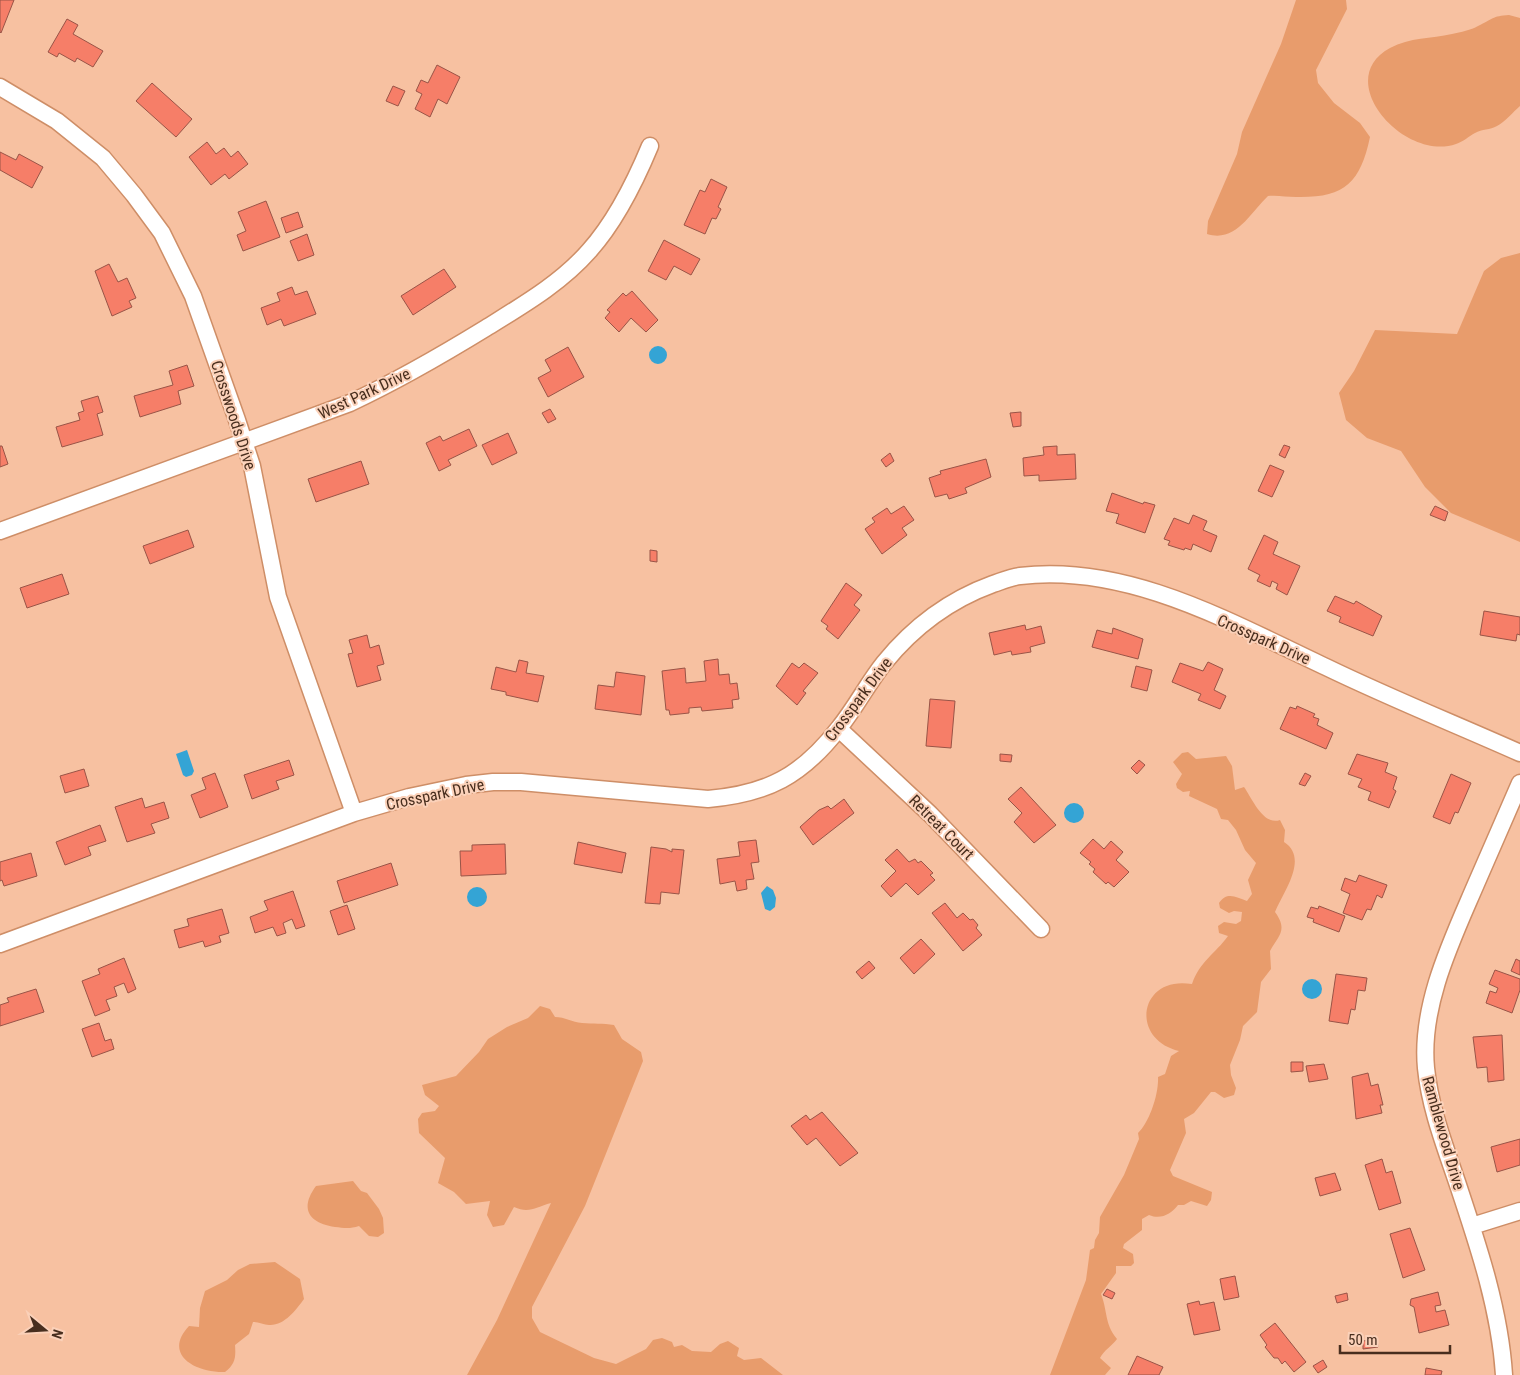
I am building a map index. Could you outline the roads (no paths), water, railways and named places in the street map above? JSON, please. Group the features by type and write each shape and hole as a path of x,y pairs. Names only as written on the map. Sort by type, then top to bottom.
{"street":[{"name":"Crosswoods Drive","path":"0,87 57,121 103,158 162,233 192,296 245,443 252,466 278,598 354,814"},
{"name":"West Park Drive","path":"0,532 350,403 382,388 519,308 565,275 590,251 611,222 650,146"},
{"name":"Crosspark Drive","path":"0,944 354,814 409,797 493,782 521,782 708,799 735,796 767,788 803,768 839,729 884,662 922,623 944,606 968,594 1017,576 1060,574 1098,578 1145,589 1180,602 1520,753"},
{"name":"Retreat Court","path":"839,729 930,814 1041,929"},
{"name":"Ramblewood Drive","path":"1504,1375 1500,1338 1472,1226 1443,1139 1426,1067 1428,1029 1436,988 1444,962 1520,783"},
{"path":"1472,1226 1520,1211"}],"water":[{"path":"658,346 664,349 667,355 664,361 658,364 652,361 649,355 652,349"},
{"path":"187,750 194,771 192,775 186,777 183,775 176,754"},
{"path":"1074,803 1081,806 1084,813 1081,820 1074,823 1067,820 1064,813 1067,806"},
{"path":"767,886 773,890 776,898 775,907 770,911 765,909 761,893"},
{"path":"477,887 484,890 487,897 484,904 477,907 470,904 467,897 470,890"},
{"path":"1312,979 1319,982 1322,989 1319,996 1312,999 1305,996 1302,989 1305,982"}]}
